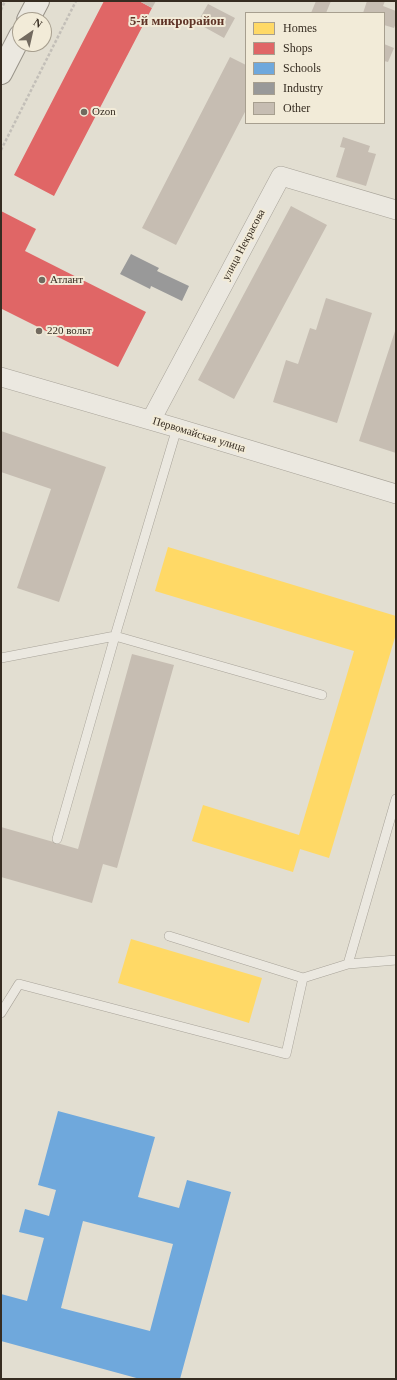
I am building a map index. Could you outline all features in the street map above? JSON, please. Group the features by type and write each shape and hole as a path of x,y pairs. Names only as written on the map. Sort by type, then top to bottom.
{"street":[{"path":"32,12 38,1"},
{"path":"1,73 12,52"},
{"name":"улица Некрасова","path":"151,420 281,176 396,210"},
{"name":"Первомайская улица","path":"1,377 151,420 396,494"}],"lane":[{"path":"58,839 115,636 177,428"},
{"path":"1,658 115,636 322,695"},
{"path":"348,964 396,798"},
{"path":"169,936 304,978 348,964 396,960"},
{"path":"1,1013 19,984 286,1054 304,978"}],"path":[{"path":"1,10 5,1"},
{"path":"1,150 76,1"}],"building: Homes":[{"path":"168,547 396,616 396,634 329,858 300,849 293,872 192,841 203,805 299,835 354,651 155,591"},
{"path":"131,939 262,978 249,1023 118,983"}],"building: Shops":[{"path":"104,1 139,1 152,8 54,196 14,175"},
{"name":"Атлант","path":"1,211 36,229 25,251 146,312 118,367 2,309 1,311"}],"building: Schools":[{"path":"58,1111 155,1137 138,1197 179,1208 187,1180 231,1192 180,1379 140,1379 1,1341 1,1294 27,1301 44,1238 19,1232 25,1209 49,1216 56,1190 38,1185","holes":["83,1221 173,1244 150,1331 61,1308"]}],"building: Industry":[{"path":"131,254 159,268 157,271 189,286 182,301 151,286 150,289 120,274"}],"building: Other":[{"path":"139,1 156,1 152,8"},
{"path":"316,1 331,1 326,12 311,12"},
{"path":"367,1 385,1 383,6 396,11 396,23 394,28 385,25 385,12 363,12"},
{"path":"208,4 235,18 224,38 197,23"},
{"path":"385,44 394,48 388,62 385,61"},
{"path":"230,57 245,64 245,112 176,245 142,228"},
{"path":"343,137 370,146 368,152 376,154 366,186 336,177 345,148 340,147"},
{"path":"291,206 327,225 234,399 198,380"},
{"path":"326,298 372,313 337,423 273,402 286,360 298,364 310,328 316,330"},
{"path":"396,328 396,453 359,441"},
{"path":"1,431 106,467 59,602 17,588 51,489 1,472"},
{"path":"132,654 174,665 117,868 103,864 92,903 1,877 1,827 78,849"}],"place":[{"name":"Ozon","path":"84,112"},
{"name":"Атлант","path":"42,280"},
{"name":"220 вольт","path":"39,331"}],"district":[{"name":"5-й микрорайон","path":"177,22"}]}
